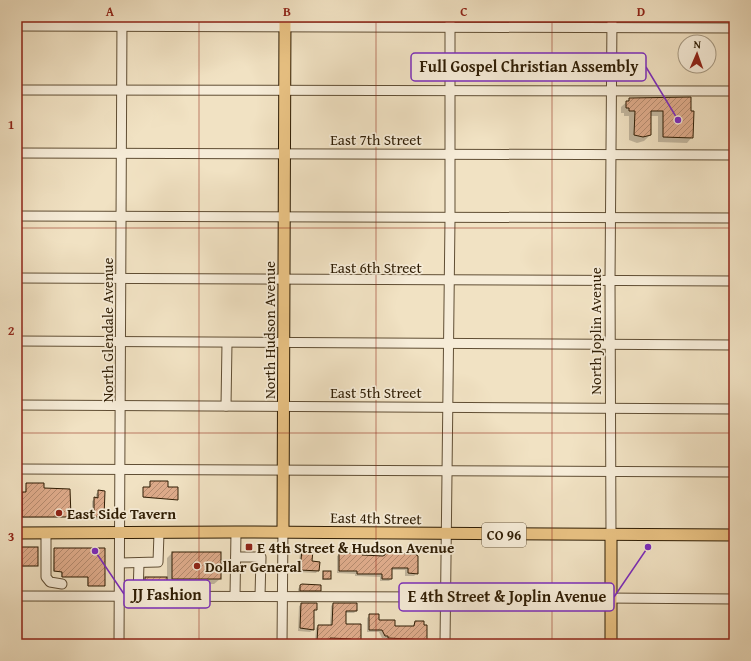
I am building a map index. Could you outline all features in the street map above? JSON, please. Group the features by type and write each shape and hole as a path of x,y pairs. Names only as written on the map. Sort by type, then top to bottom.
{"main road":[{"name":"North Hudson Avenue","path":"283,530 285,22"},
{"name":"East 4th Street","path":"17,533 159,533 283,530 447,534 734,535"},
{"name":"North Joplin Avenue","path":"611,535 611,644"}],"street":[{"name":"North Glendale Avenue","path":"119,644 118,595 120,563 122,17"},
{"path":"445,644 448,281 450,219 450,17"},
{"name":"North Joplin Avenue","path":"611,535 610,218 612,154 612,17"},
{"path":"17,26 122,27 285,22 450,27 734,28"},
{"path":"17,90 285,89 734,91"},
{"name":"East 7th Street","path":"17,153 449,153 734,155"},
{"path":"17,216 284,216 450,219 734,218"},
{"name":"East 6th Street","path":"17,278 284,281 734,281"},
{"path":"17,341 734,344"},
{"path":"226,406 227,343"},
{"name":"East 5th Street","path":"17,405 610,407 734,409"},
{"path":"17,469 734,472"},
{"name":"North Hudson Avenue","path":"282,644 283,530"},
{"path":"235,596 236,532"},
{"path":"46,533 46,577 50,582 62,584"},
{"path":"120,563 158,562 159,533"},
{"path":"236,557 260,557 260,596"},
{"path":"138,563 138,595"},
{"path":"17,596 138,595 446,597"},
{"path":"473,597 734,599"}],"building":[{"path":"691,97 691,111 694,111 693,138 663,137 663,111 651,111 651,135 643,137 634,135 635,111 629,111 629,108 626,108 626,101 629,101 629,98"},
{"path":"150,481 168,481 168,487 178,487 178,500 143,497 143,487 150,487"},
{"path":"26,483 44,483 44,488 70,489 71,517 22,517 22,492 26,492"},
{"path":"98,490 105,491 104,517 94,517 94,497 98,498"},
{"path":"21,547 38,547 38,566 21,566"},
{"path":"54,548 105,548 105,586 88,586 88,577 62,577 62,572 54,571"},
{"path":"302,550 313,550 312,561 320,562 319,571 300,570"},
{"path":"172,552 221,552 221,579 172,579"},
{"path":"339,553 362,553 362,555 383,556 385,553 415,554 418,556 418,574 408,573 408,568 392,568 392,579 382,579 382,574 357,574 357,571 339,571"},
{"path":"323,571 331,571 331,579 323,579"},
{"path":"145,577 167,577 167,590 145,590"},
{"path":"300,585 321,585 321,591 300,591"},
{"path":"301,603 317,603 317,610 314,610 314,630 300,628"},
{"path":"333,603 357,603 357,611 346,611 346,624 361,624 361,642 351,642 351,639 330,638 330,641 317,641 318,625 332,625"},
{"path":"369,614 379,614 379,620 395,620 395,626 414,626 415,621 424,621 424,625 427,625 427,640 388,638 382,630 369,630"}],"place":[{"name":"Full Gospel Christian Assembly","path":"678,120"},
{"name":"East Side Tavern","path":"59,513"},
{"name":"E 4th Street & Hudson Avenue","path":"249,547"},
{"name":"E 4th Street & Joplin Avenue","path":"648,547"},
{"name":"JJ Fashion","path":"95,551"},
{"name":"Dollar General","path":"197,566"}]}
